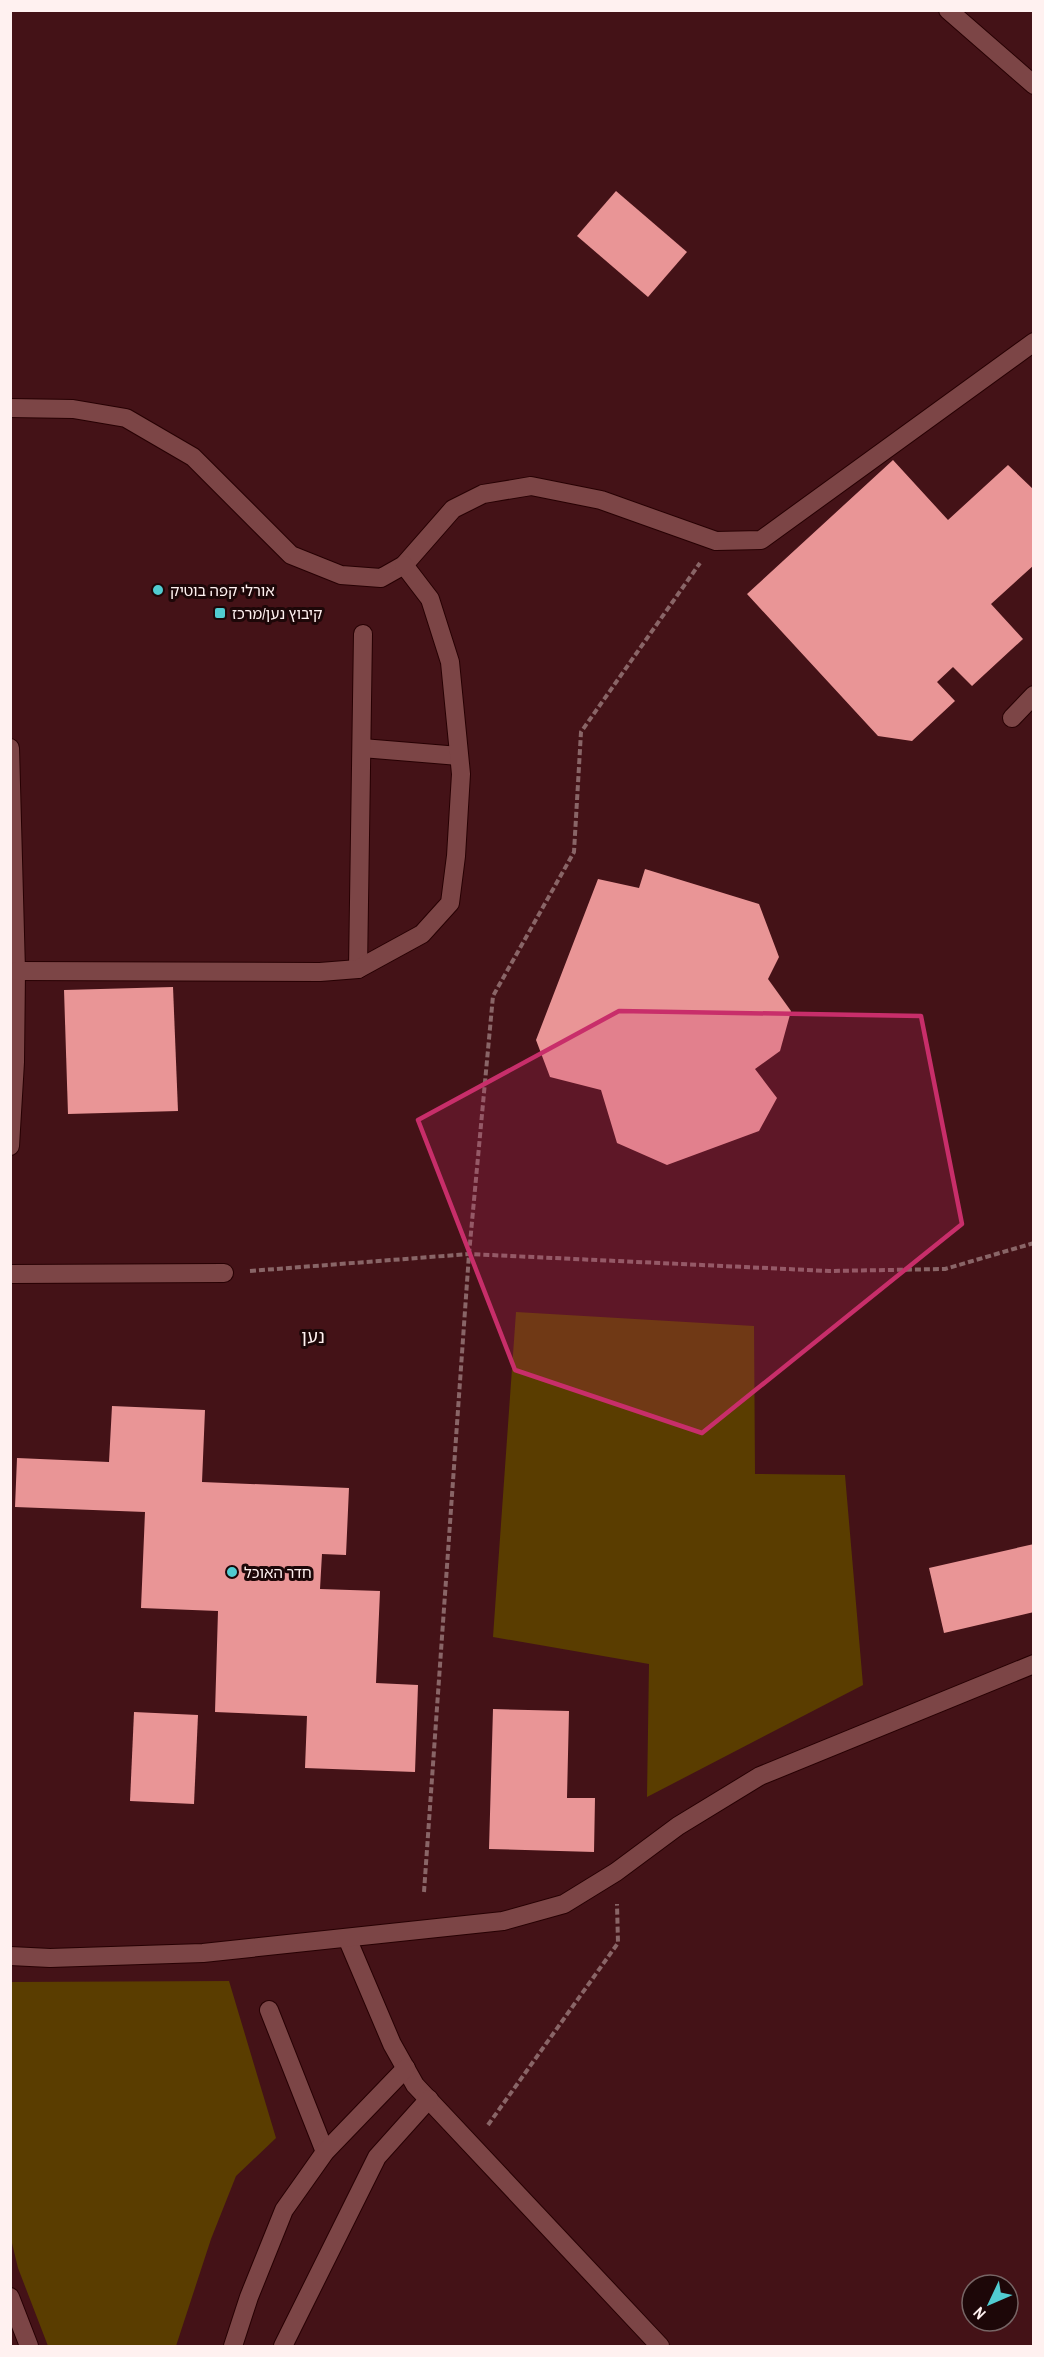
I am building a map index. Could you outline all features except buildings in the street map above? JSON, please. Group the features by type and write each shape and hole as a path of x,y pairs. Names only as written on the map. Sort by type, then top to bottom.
{"street":[{"path":"948,10 1034,85"},
{"path":"10,408 73,409 126,418 193,457 291,555 341,575 381,578 404,565 453,509 483,494 531,486 601,500 716,541 761,540 1034,342"},
{"path":"16,971 320,972 358,969 422,933 450,903 456,856 460,774 450,662 430,599 404,565"},
{"path":"358,969 363,634"},
{"path":"1012,718 1034,695"},
{"path":"10,748 16,971 15,1062 10,1146"},
{"path":"362,748 459,756"},
{"path":"10,1274 224,1273"},
{"path":"10,1956 50,1958 203,1953 503,1921 564,1904 616,1872 678,1826 760,1776 1031,1667"},
{"path":"347,1938 392,2043 415,2085 660,2346"},
{"path":"269,2010 325,2152"},
{"path":"233,2346 249,2297 284,2210 325,2152 406,2068"},
{"path":"283,2346 377,2157 429,2099"},
{"path":"10,2297 29,2346"}],"path":[{"path":"424,1892 469,1254 493,996 574,852 582,732 716,541"},
{"path":"224,1273 469,1254 829,1272 945,1269 1034,1243"},
{"path":"473,2145 618,1943 616,1872"}],"highlighted area":[{"path":"619,1011 921,1016 962,1224 702,1433 515,1370 418,1120"}],"shaded area":[{"path":"516,1312 754,1326 755,1474 845,1475 863,1685 647,1797 649,1664 493,1637"},
{"path":"229,1981 276,2138 236,2176 211,2239 176,2346 48,2346 18,2268 11,2239 11,1982"}],"place":[{"name":"אורלי קפה בוטיק","path":"158,590"},
{"name":"קיבוץ נען/מרכז","path":"220,613"},
{"name":"חדר האוכל","path":"232,1572"}],"district":[{"name":"נען","path":"313,1336"}]}
